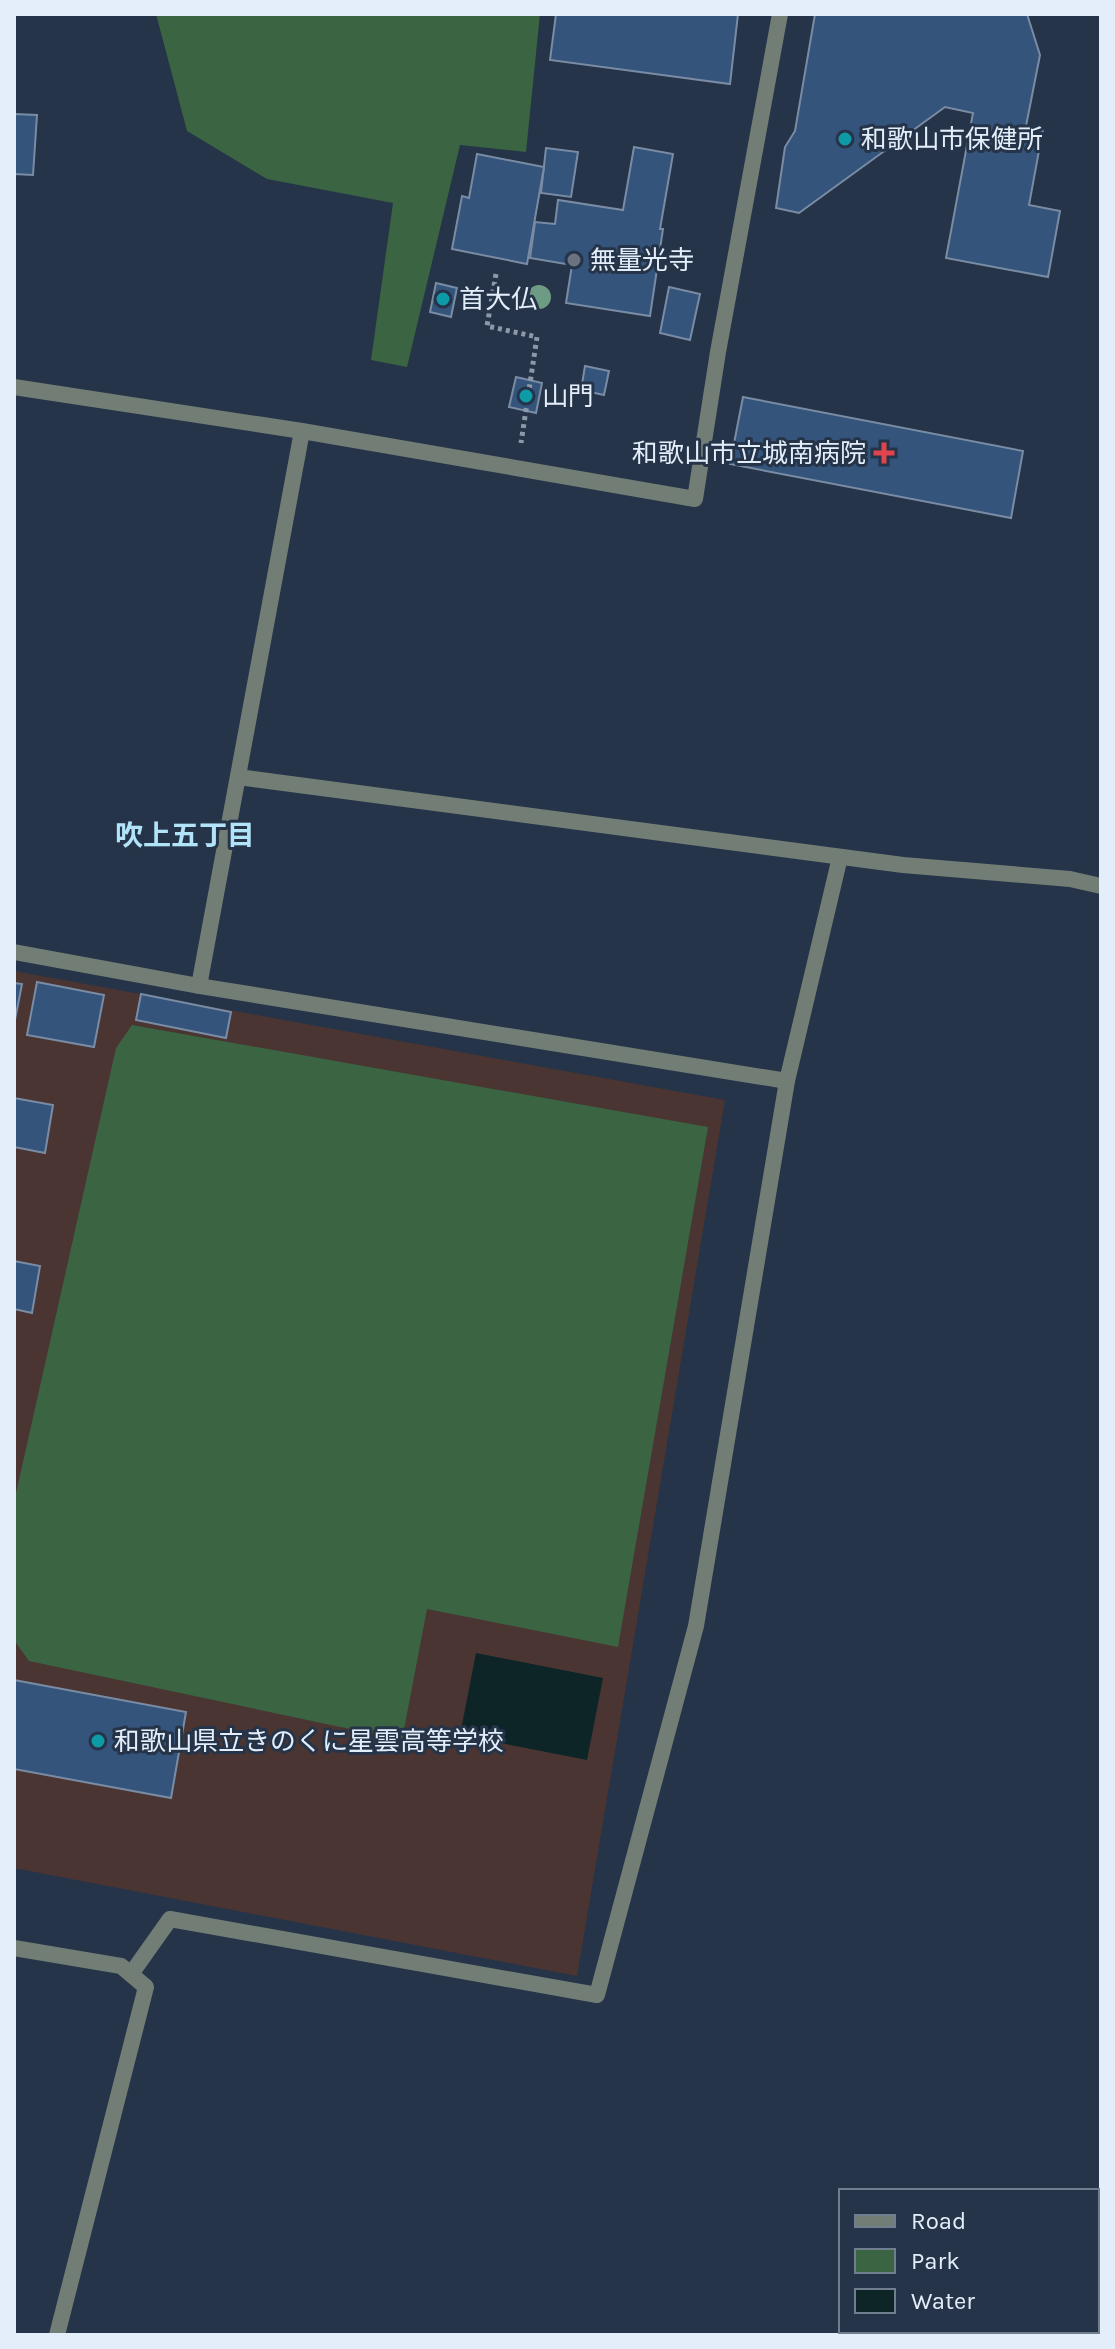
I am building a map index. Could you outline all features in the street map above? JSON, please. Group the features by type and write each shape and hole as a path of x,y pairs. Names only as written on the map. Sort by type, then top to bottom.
{"street":[{"path":"14,387 302,431 695,499 718,352 780,14"},
{"path":"199,986 302,431"},
{"path":"238,777 903,865 1070,879 1101,886"},
{"path":"131,1974 170,1919 597,1995 696,1626 787,1081 840,857"},
{"path":"14,952 199,986 787,1081"},
{"path":"14,1948 121,1966 146,1987 57,2335"}],"path":[{"path":"496,274 487,326 537,337 523,430"}],"shaded area":[{"path":"14,971 725,1100 577,1976 14,1868"}],"green space":[{"path":"156,14 540,14 526,152 460,145 407,367 371,360 393,203 267,179 187,131"},
{"path":"132,1025 708,1127 618,1647 427,1609 402,1740 29,1661 14,1640 14,1502 116,1048"}],"water":[{"path":"476,1653 603,1678 587,1760 460,1735"}],"building":[{"path":"556,14 738,14 730,84 550,60"},
{"name":"和歌山市保健所","path":"815,14 1027,14 1040,55 1026,126 1043,129 1029,205 1060,211 1048,277 946,258 973,113 945,107 799,213 776,208 785,147 795,131"},
{"path":"14,114 37,115 33,175 14,174"},
{"path":"634,147 673,154 650,316 566,303 572,265 530,258 535,222 555,224 558,200 623,210"},
{"path":"546,148 578,152 571,197 541,193"},
{"path":"477,154 544,167 527,264 452,249 462,196 469,198"},
{"path":"436,283 457,288 451,317 430,312"},
{"path":"669,287 700,294 690,340 660,333"},
{"path":"585,366 609,371 604,395 581,390"},
{"name":"山門","path":"516,377 542,383 536,413 509,407"},
{"path":"743,397 1023,451 1011,518 730,464"},
{"path":"37,982 104,995 94,1047 27,1035"},
{"path":"14,983 22,984 14,1025"},
{"path":"141,994 231,1012 226,1038 136,1020"},
{"path":"14,1098 53,1105 45,1153 14,1147"},
{"path":"14,1261 40,1266 32,1313 14,1309"},
{"name":"和歌山県立きのくに星雲高等学校","path":"14,1680 186,1712 171,1798 14,1769"}],"place":[{"name":"和歌山市保健所","path":"845,139"},
{"name":"無量光寺","path":"574,260"},
{"name":"首大仏","path":"443,299"},
{"name":"山門","path":"526,396"},
{"name":"和歌山市立城南病院","path":"884,453"},
{"name":"和歌山県立きのくに星雲高等学校","path":"98,1741"}],"district":[{"name":"吹上五丁目","path":"185,835"}]}
